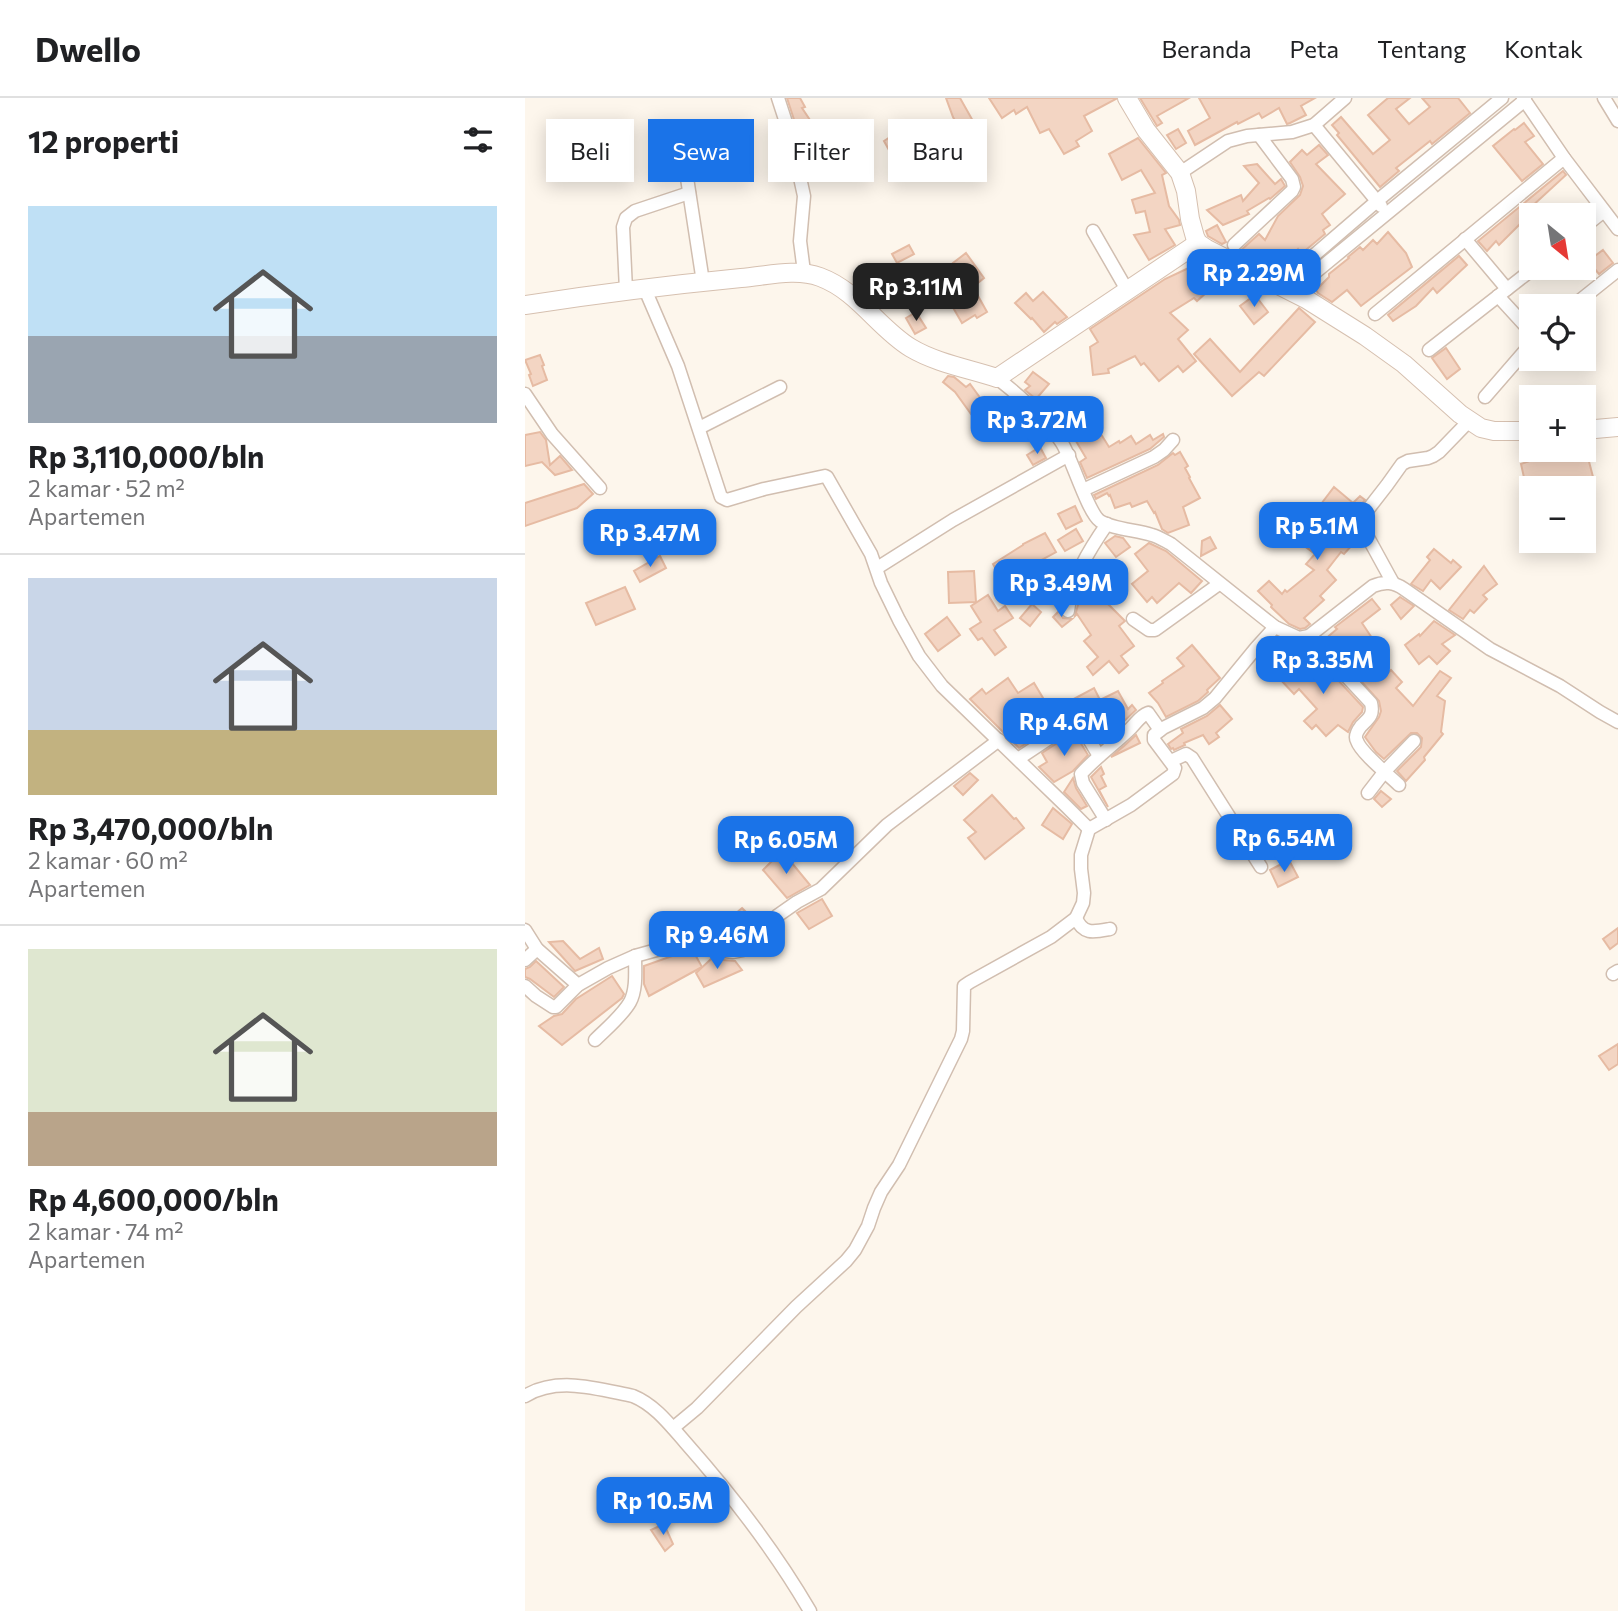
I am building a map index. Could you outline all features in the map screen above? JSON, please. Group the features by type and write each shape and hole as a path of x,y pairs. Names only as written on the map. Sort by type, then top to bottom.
{"street":[{"path":"778,98 792,141 804,196 800,241 804,272"},
{"path":"1127,98 1146,130 1180,173 1192,229 1198,243 1306,299 1383,348 1469,421 1489,430 1519,431"},
{"path":"1180,173 1228,141 1292,132 1314,125 1345,98"},
{"path":"1299,269 1502,98"},
{"path":"1604,98 1618,121"},
{"path":"1312,275 1524,99 1564,158 1618,229"},
{"path":"1314,125 1387,213"},
{"path":"1234,245 1294,187 1292,178 1259,135"},
{"path":"1375,314 1564,158"},
{"path":"688,182 703,282"},
{"path":"626,290 623,227 626,218 635,211 689,193"},
{"path":"1596,217 1604,211"},
{"path":"1093,231 1127,290"},
{"path":"1465,239 1519,315"},
{"path":"997,378 1198,243"},
{"path":"1588,294 1618,270"},
{"path":"525,305 626,290 804,272 835,284 911,348 936,359 997,378 1056,434 1069,455 1097,520 1156,536 1171,544 1275,627 1299,638 1309,636 1373,586 1393,583 1490,649 1560,686 1618,722"},
{"path":"1429,350 1519,280"},
{"path":"644,288 678,366 721,497 727,500 764,489 827,477 871,554 881,583 919,656 943,686 1089,829"},
{"path":"1485,397 1519,358"},
{"path":"699,428 780,387"},
{"path":"525,394 552,434 600,488"},
{"path":"1393,583 1359,522 1398,468 1408,461 1428,458 1439,452 1469,421"},
{"path":"1596,429 1618,427"},
{"path":"1083,491 1154,457 1173,440"},
{"path":"877,568 953,520 1069,455"},
{"path":"1068,611 1075,579 1092,545 1107,524"},
{"path":"1133,619 1155,630 1219,584"},
{"path":"673,1428 697,1408 855,1250 881,1192 899,1165 961,1040 964,986 1051,937 1076,918 1083,903 1081,855 1089,829 1170,778 1175,771 1171,761 1154,740 1154,735 1203,708 1215,698 1275,627"},
{"path":"1309,636 1371,703 1373,711 1359,729 1356,741 1399,785"},
{"path":"1106,820 1083,783 1081,774 1133,726 1140,716 1148,713 1160,730"},
{"path":"1018,759 1076,722 1080,724 1099,756"},
{"path":"525,986 536,996 556,1007 578,985 635,956 696,939 726,951 743,950 777,916 828,883 887,825 999,740"},
{"path":"1368,793 1414,741"},
{"path":"1171,761 1186,754 1192,758 1261,867"},
{"path":"1076,918 1080,927 1089,931 1110,929"},
{"path":"525,930 537,949 578,985"},
{"path":"525,960 537,949"},
{"path":"595,1040 630,1001 635,956"},
{"path":"525,1396 543,1388 566,1384 642,1399 708,1467 790,1577 810,1611"}],"building":[{"path":"787,98 800,98 805,107 802,108 809,119 794,119"},
{"path":"946,98 960,98 972,119 953,117"},
{"path":"989,98 1116,99 1084,116 1092,131 1076,141 1079,146 1064,154 1049,129 1040,133 1027,107 1016,114 1014,110 1002,118"},
{"path":"1140,98 1189,98 1157,116 1162,123 1157,126"},
{"path":"1199,98 1315,98 1301,106 1306,115 1290,123 1287,124 1279,108 1262,118 1259,113 1238,124 1237,122 1195,145 1188,131 1210,118"},
{"path":"1388,98 1410,98 1396,109 1409,124 1430,107 1422,98 1458,98 1470,113 1432,144 1430,141 1396,168 1399,171 1380,187 1337,135 1339,133 1332,125 1341,117 1373,154 1390,140 1368,115"},
{"path":"1524,123 1534,136 1525,142 1543,164 1522,181 1493,146"},
{"path":"1178,129 1186,143 1176,149 1167,135"},
{"path":"1138,138 1166,173 1162,175 1169,206 1180,225 1165,229 1175,245 1149,260 1134,235 1150,232 1145,211 1136,213 1132,200 1155,193 1141,170 1122,180 1109,154"},
{"path":"1319,145 1328,155 1316,164 1345,194 1322,214 1330,225 1323,230 1325,234 1301,254 1298,249 1282,266 1267,251 1257,262 1239,252 1259,234 1265,240 1278,216 1300,195 1303,186 1290,162 1302,150 1307,155"},
{"path":"1257,164 1275,184 1281,179 1285,186 1270,199 1247,211 1249,214 1223,225 1207,210 1241,195 1243,201 1259,183 1244,166"},
{"path":"1563,171 1566,175 1536,203 1524,203"},
{"path":"1519,207 1519,225 1499,245 1496,241 1487,251 1478,241"},
{"path":"1217,225 1226,242 1222,244 1208,236 1206,231"},
{"path":"1388,232 1406,253 1412,267 1361,306 1347,290 1332,302 1318,293 1316,290 1329,274 1348,257 1360,247 1363,250 1373,240 1377,244"},
{"path":"909,245 914,254 897,263 892,254"},
{"path":"1603,250 1613,263 1599,274 1596,270 1596,255"},
{"path":"966,253 984,278 973,287 987,312 962,323 948,299 970,287 953,263"},
{"path":"1459,256 1467,265 1437,293 1433,288 1416,306 1393,321 1388,315"},
{"path":"1203,260 1219,281 1197,301 1194,298 1170,313 1188,330 1178,339 1196,361 1183,372 1178,366 1159,381 1135,356 1108,369 1109,373 1093,375 1090,347 1098,342 1090,329 1165,279"},
{"path":"1043,292 1067,317 1057,324 1055,322 1044,332 1015,303 1026,293 1033,301"},
{"path":"1255,295 1268,312 1254,324 1240,306"},
{"path":"1299,308 1315,322 1264,376 1259,372 1232,396 1194,354 1210,339 1240,372"},
{"path":"916,312 926,328 915,334 906,318"},
{"path":"1446,348 1460,369 1447,379 1432,358"},
{"path":"540,355 547,380 533,386 525,360"},
{"path":"1033,372 1049,384 1036,399 1025,390 1030,386 1025,382"},
{"path":"948,376 954,377 966,387 970,384 981,399 984,397 1000,419 987,429 975,412 971,414 955,392 943,382"},
{"path":"1080,413 1088,427 1094,423 1109,447 1131,436 1136,444 1150,435 1153,440 1163,434 1164,437 1150,449 1087,478 1080,462 1086,458 1073,436 1069,438 1060,425"},
{"path":"540,432 546,440 550,465 560,456 572,470 555,475 542,462 525,466 525,435"},
{"path":"1040,447 1046,458 1033,465 1027,455"},
{"path":"1180,452 1188,466 1185,468 1189,478 1200,498 1183,507 1189,525 1168,533 1162,529 1147,501 1132,507 1130,503 1115,508 1107,493 1096,499 1094,495 1158,465 1173,453 1175,455"},
{"path":"1589,462 1593,476 1524,476 1521,464"},
{"path":"584,484 593,494 577,508 525,526 525,503"},
{"path":"1334,487 1353,503 1360,496 1365,500 1352,516 1351,525 1343,533 1354,543 1344,554 1341,552 1327,570 1336,580 1320,596 1324,600 1304,618 1310,624 1300,629 1289,624 1258,591 1269,581 1282,594 1314,570 1306,564 1315,554 1303,545 1309,537 1312,539 1330,518 1318,508"},
{"path":"1075,506 1082,521 1066,529 1058,514"},
{"path":"604,514 613,541 596,548 586,519"},
{"path":"1076,529 1083,541 1065,551 1058,540"},
{"path":"1045,533 1056,552 1038,562 1049,584 1032,593 1027,584 1013,592 1006,578 1002,580 993,564"},
{"path":"1115,536 1123,538 1130,547 1116,557 1105,543"},
{"path":"1210,537 1216,548 1201,556 1202,541"},
{"path":"1149,543 1166,551 1202,581 1191,593 1179,583 1157,603 1152,597 1147,602 1132,584 1148,571 1135,554"},
{"path":"1434,549 1451,563 1453,560 1461,567 1440,589 1431,580 1423,591 1411,584 1430,560 1427,557"},
{"path":"660,556 666,568 640,582 634,571"},
{"path":"1484,566 1497,584 1483,595 1487,599 1474,613 1470,610 1463,619 1449,610"},
{"path":"1102,568 1116,586 1101,597 1125,621 1119,626 1134,646 1121,656 1128,665 1119,673 1109,661 1093,675 1087,667 1098,657 1084,641 1091,635 1077,614 1075,616 1083,586 1089,581 1088,578"},
{"path":"974,571 976,602 949,603 948,572"},
{"path":"625,587 635,609 596,625 586,603"},
{"path":"988,595 998,611 1005,606 1013,618 994,630 1006,647 995,655 982,638 978,640 970,629 981,622 971,606"},
{"path":"1400,597 1414,606 1401,619 1391,605"},
{"path":"1372,599 1380,609 1362,623 1376,644 1371,648 1388,673 1391,670 1402,682 1396,688 1413,706 1440,671 1451,678 1437,696 1445,701 1441,732 1443,734 1406,781 1397,771 1421,747 1422,738 1417,733 1411,733 1384,759 1376,752 1365,737 1379,717 1379,701 1324,640 1337,629 1335,627"},
{"path":"1032,604 1041,612 1030,626 1020,618"},
{"path":"1059,611 1063,618 1072,619 1062,627 1053,617"},
{"path":"947,617 960,635 938,651 925,634"},
{"path":"1434,621 1455,635 1442,644 1450,651 1437,664 1429,656 1419,664 1405,645 1419,634 1420,636"},
{"path":"1277,638 1291,646 1279,658 1267,651"},
{"path":"1192,645 1220,678 1198,701 1166,717 1149,693 1184,666 1177,658"},
{"path":"1306,655 1324,665 1363,707 1348,732 1338,725 1326,736 1316,725 1312,729 1304,721 1317,709 1299,689 1294,694 1279,678"},
{"path":"1008,678 1018,693 1034,683 1049,708 1023,724 1033,739 1019,748 970,699 982,689 986,694"},
{"path":"1094,688 1100,700 1118,691 1128,709 1132,705 1136,710 1101,743 1088,720 1080,714 1069,715 1053,725 1050,722 1073,706 1070,701"},
{"path":"1220,705 1232,719 1216,733 1219,737 1209,744 1203,735 1174,750 1171,749 1168,744 1183,733 1181,729 1207,716"},
{"path":"1074,732 1088,755 1073,771 1054,782 1039,767 1047,762 1042,753"},
{"path":"1136,735 1140,743 1111,757 1124,746"},
{"path":"1101,767 1104,774 1101,776 1106,786 1099,790 1108,807 1091,777"},
{"path":"970,773 978,780 963,795 954,786"},
{"path":"1073,778 1087,806 1081,809 1064,792"},
{"path":"1381,791 1391,799 1382,807 1374,799"},
{"path":"992,795 1024,828 985,859 968,838 976,832 964,820"},
{"path":"1053,808 1072,824 1063,839 1042,825"},
{"path":"782,851 810,885 787,898 763,870"},
{"path":"1289,860 1298,877 1278,887 1270,870"},
{"path":"822,899 832,916 809,929 797,913"},
{"path":"742,908 751,917 741,927 748,933 739,942 731,943 724,938 729,919"},
{"path":"1618,928 1618,943 1610,949 1603,939"},
{"path":"563,941 580,959 599,948 603,959 575,971 549,942"},
{"path":"692,949 702,967 649,996 644,984 644,966"},
{"path":"711,959 735,961 742,970 704,987 696,973"},
{"path":"536,961 564,987 554,997 525,977 525,969"},
{"path":"612,976 624,994 622,998 562,1045 539,1026 562,1014 576,999"},
{"path":"1618,1044 1618,1064 1609,1070 1599,1056"},
{"path":"664,1524 673,1544 665,1551 651,1530"}]}
